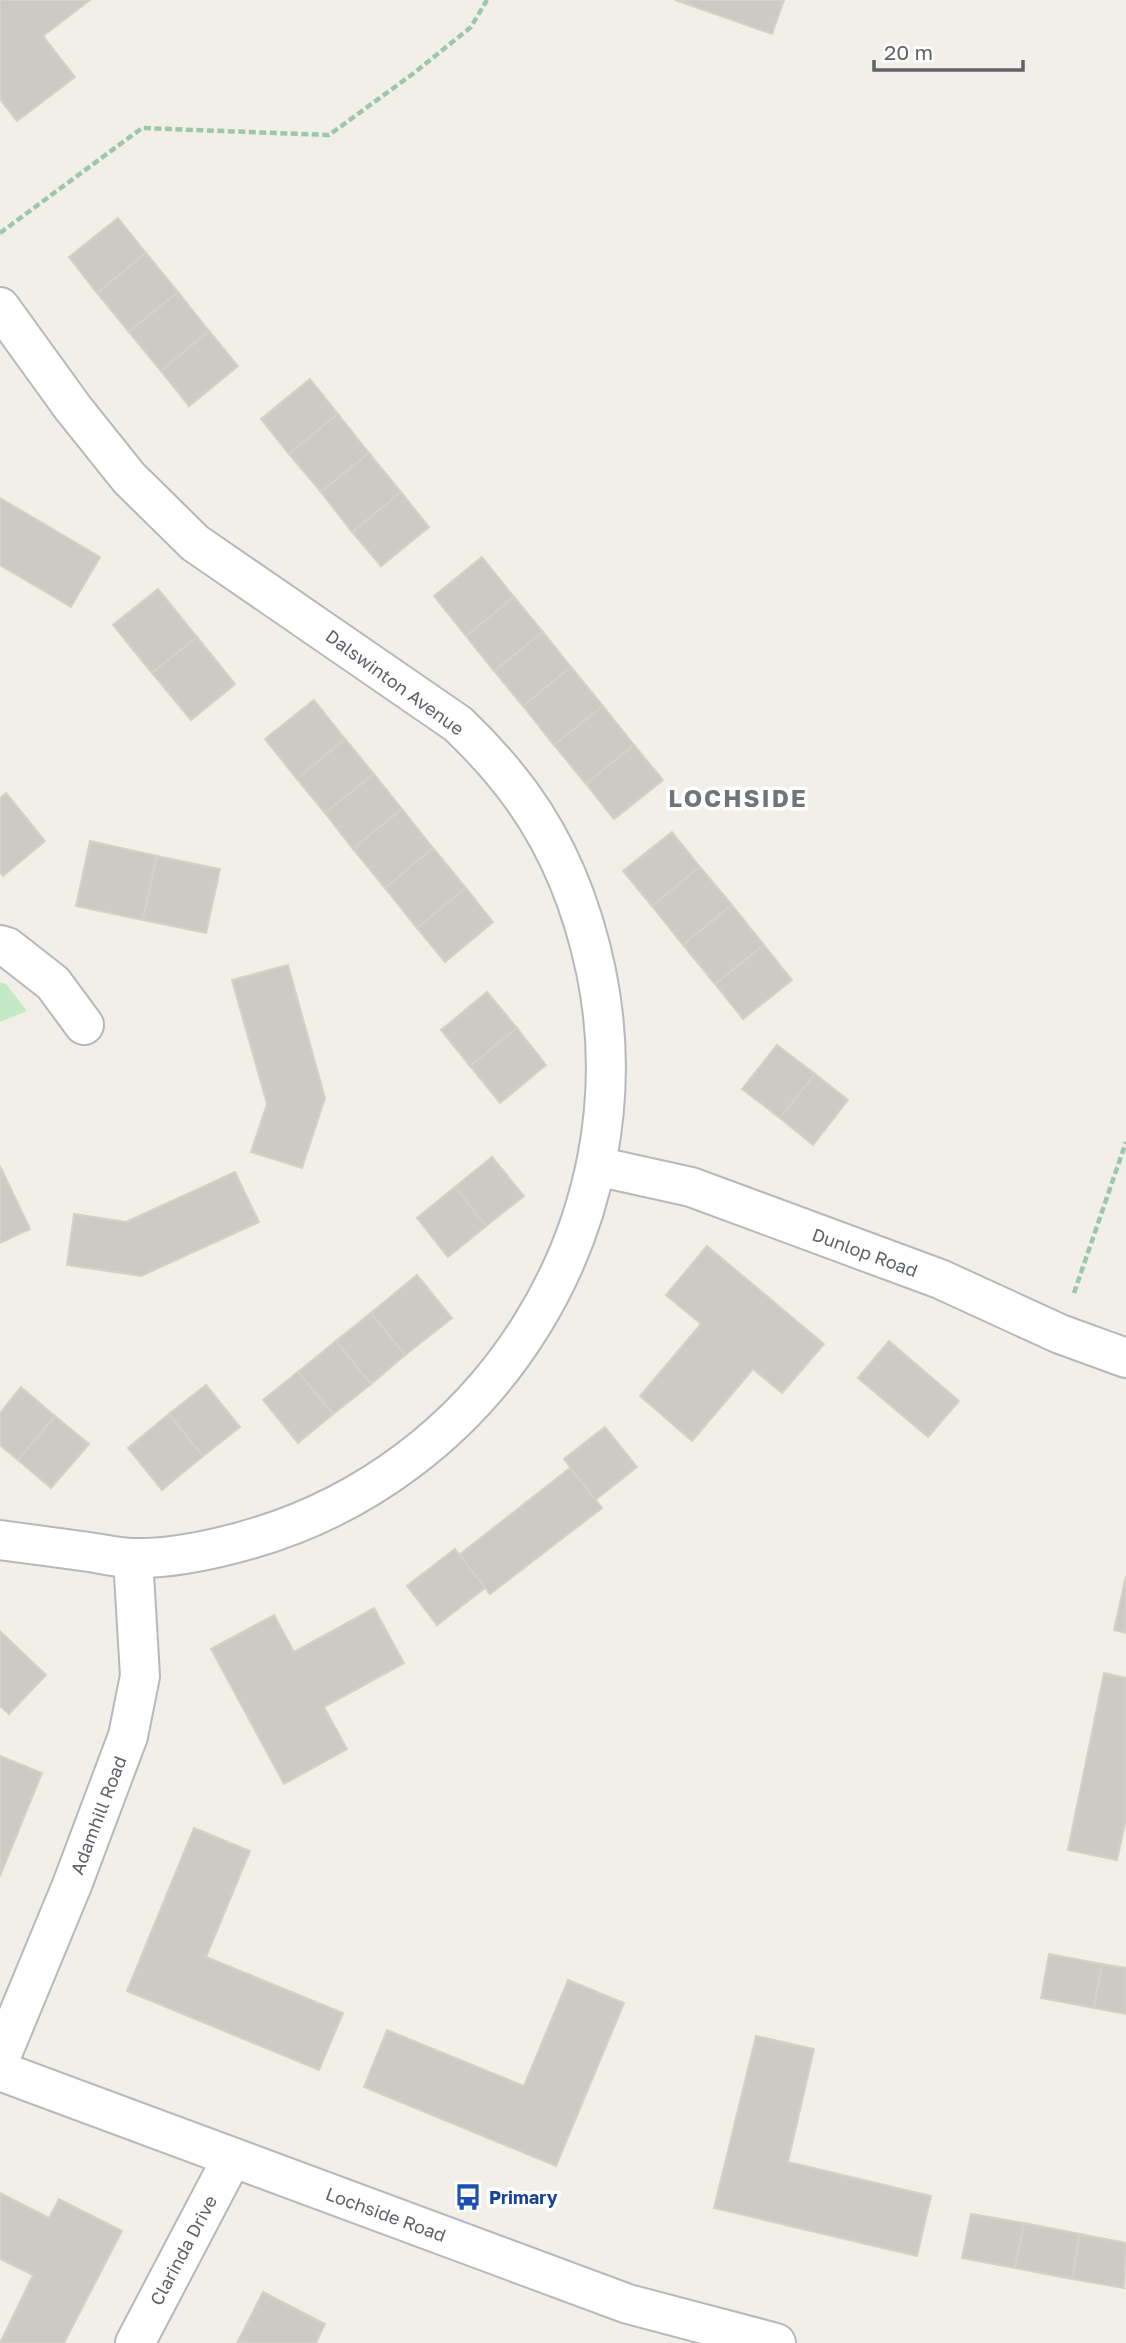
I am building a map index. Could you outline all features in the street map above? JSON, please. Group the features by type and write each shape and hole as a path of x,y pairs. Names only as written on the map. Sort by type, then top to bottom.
{"street":[{"name":"Dalswinton Avenue","path":"0,307 73,408 129,478 195,543 457,724 491,756 523,797 550,842 573,890 589,940 601,996 606,1053 605,1110 596,1166 582,1219 562,1270 537,1319 497,1374 470,1405 430,1443 387,1476 341,1503 291,1526 213,1548 132,1558 0,1540"},
{"path":"0,945 7,947 53,983 84,1025"},
{"name":"Dunlop Road","path":"596,1166 704,1192 940,1279 1060,1334 1126,1358"},
{"name":"Adamhill Road","path":"0,2059 72,1885 128,1736 140,1676 132,1558"},
{"name":"Lochside Road","path":"0,2071 628,2304 776,2343"},
{"name":"Clarinda Drive","path":"135,2343 232,2158"}],"path":[{"path":"0,233 142,128 329,135 414,73 471,27 487,0"},
{"path":"1060,1334 1126,1142"}],"green space":[{"path":"0,982 6,984 27,1011 0,1022"}],"building":[{"path":"0,0 90,0 43,36 75,77 17,121 0,99"},
{"path":"675,0 784,0 772,34"},
{"path":"118,218 146,253 97,293 69,257"},
{"path":"146,253 178,292 129,332 97,293"},
{"path":"178,292 209,331 161,371 129,332"},
{"path":"209,331 238,366 189,406 161,371"},
{"path":"310,379 338,414 289,454 261,419"},
{"path":"338,414 369,453 321,492 289,454"},
{"path":"369,453 401,492 352,532 321,492"},
{"path":"401,492 429,527 381,566 352,532"},
{"path":"0,498 100,557 71,607 0,565"},
{"path":"482,557 514,597 466,636 434,596"},
{"path":"158,589 197,637 152,673 113,625"},
{"path":"514,597 543,632 494,671 466,636"},
{"path":"543,632 571,667 523,706 494,671"},
{"path":"197,637 235,684 191,720 152,673"},
{"path":"571,667 603,706 554,745 523,706"},
{"path":"314,700 345,739 297,779 265,739"},
{"path":"603,706 634,745 586,784 554,745"},
{"path":"345,739 374,774 325,813 297,779"},
{"path":"634,745 663,780 614,819 586,784"},
{"path":"374,774 402,809 353,849 325,813"},
{"path":"6,793 45,841 3,876 0,872 0,798"},
{"path":"402,809 433,848 385,888 353,849"},
{"path":"672,832 700,867 652,906 623,871"},
{"path":"90,841 157,856 143,920 76,906"},
{"path":"433,848 466,888 417,928 385,888"},
{"path":"157,856 220,869 206,933 143,920"},
{"path":"700,867 732,905 683,945 652,906"},
{"path":"466,888 493,922 445,962 417,928"},
{"path":"732,905 764,945 715,984 683,945"},
{"path":"764,945 792,980 743,1019 715,984"},
{"path":"288,965 325,1098 302,1168 251,1152 267,1104 232,980"},
{"path":"487,992 517,1028 470,1066 441,1030"},
{"path":"517,1028 546,1065 500,1103 470,1066"},
{"path":"777,1045 815,1074 780,1118 742,1089"},
{"path":"815,1074 848,1100 813,1145 780,1118"},
{"path":"492,1157 524,1196 486,1226 455,1187"},
{"path":"0,1166 30,1229 0,1243"},
{"path":"235,1172 259,1222 141,1276 67,1265 74,1214 126,1222"},
{"path":"455,1187 486,1226 448,1257 417,1218"},
{"path":"707,1246 824,1344 782,1393 753,1369 692,1441 640,1396 701,1324 666,1295"},
{"path":"417,1275 452,1318 405,1355 371,1313"},
{"path":"371,1313 405,1355 371,1384 336,1341"},
{"path":"336,1341 371,1384 333,1414 298,1372"},
{"path":"889,1341 959,1401 928,1437 858,1378"},
{"path":"298,1372 333,1414 298,1443 263,1400"},
{"path":"206,1385 240,1427 203,1456 169,1414"},
{"path":"21,1387 55,1416 18,1460 0,1445 0,1413"},
{"path":"169,1414 203,1456 162,1490 128,1448"},
{"path":"55,1416 89,1444 51,1488 18,1460"},
{"path":"605,1427 637,1467 595,1500 564,1459"},
{"path":"570,1468 602,1508 490,1594 459,1555"},
{"path":"455,1549 485,1588 437,1625 407,1586"},
{"path":"1126,1576 1126,1633 1114,1630"},
{"path":"374,1608 404,1663 324,1707 347,1749 284,1784 211,1649 274,1615 294,1652"},
{"path":"0,1631 46,1675 9,1714 0,1706"},
{"path":"1104,1673 1126,1678 1126,1819 1117,1860 1068,1850"},
{"path":"0,1756 42,1773 0,1876"},
{"path":"194,1828 250,1851 206,1957 343,2013 319,2070 127,1991"},
{"path":"1049,1954 1102,1964 1094,2008 1041,1998"},
{"path":"1102,1964 1126,1968 1126,2014 1094,2008"},
{"path":"568,1980 624,2003 556,2166 364,2087 387,2030 524,2086"},
{"path":"756,2036 814,2049 788,2162 931,2196 917,2256 714,2208"},
{"path":"0,2193 49,2218 59,2199 122,2231 64,2343 0,2343 33,2275 0,2259"},
{"path":"971,2214 1024,2223 1015,2268 962,2258"},
{"path":"1024,2223 1080,2234 1072,2279 1015,2268"},
{"path":"1080,2234 1126,2243 1124,2288 1072,2279"},
{"path":"263,2292 325,2324 316,2343 237,2343"}],"place":[{"name":"Primary","path":"468,2197"}],"district":[{"name":"LOCHSIDE","path":"738,797"}]}
